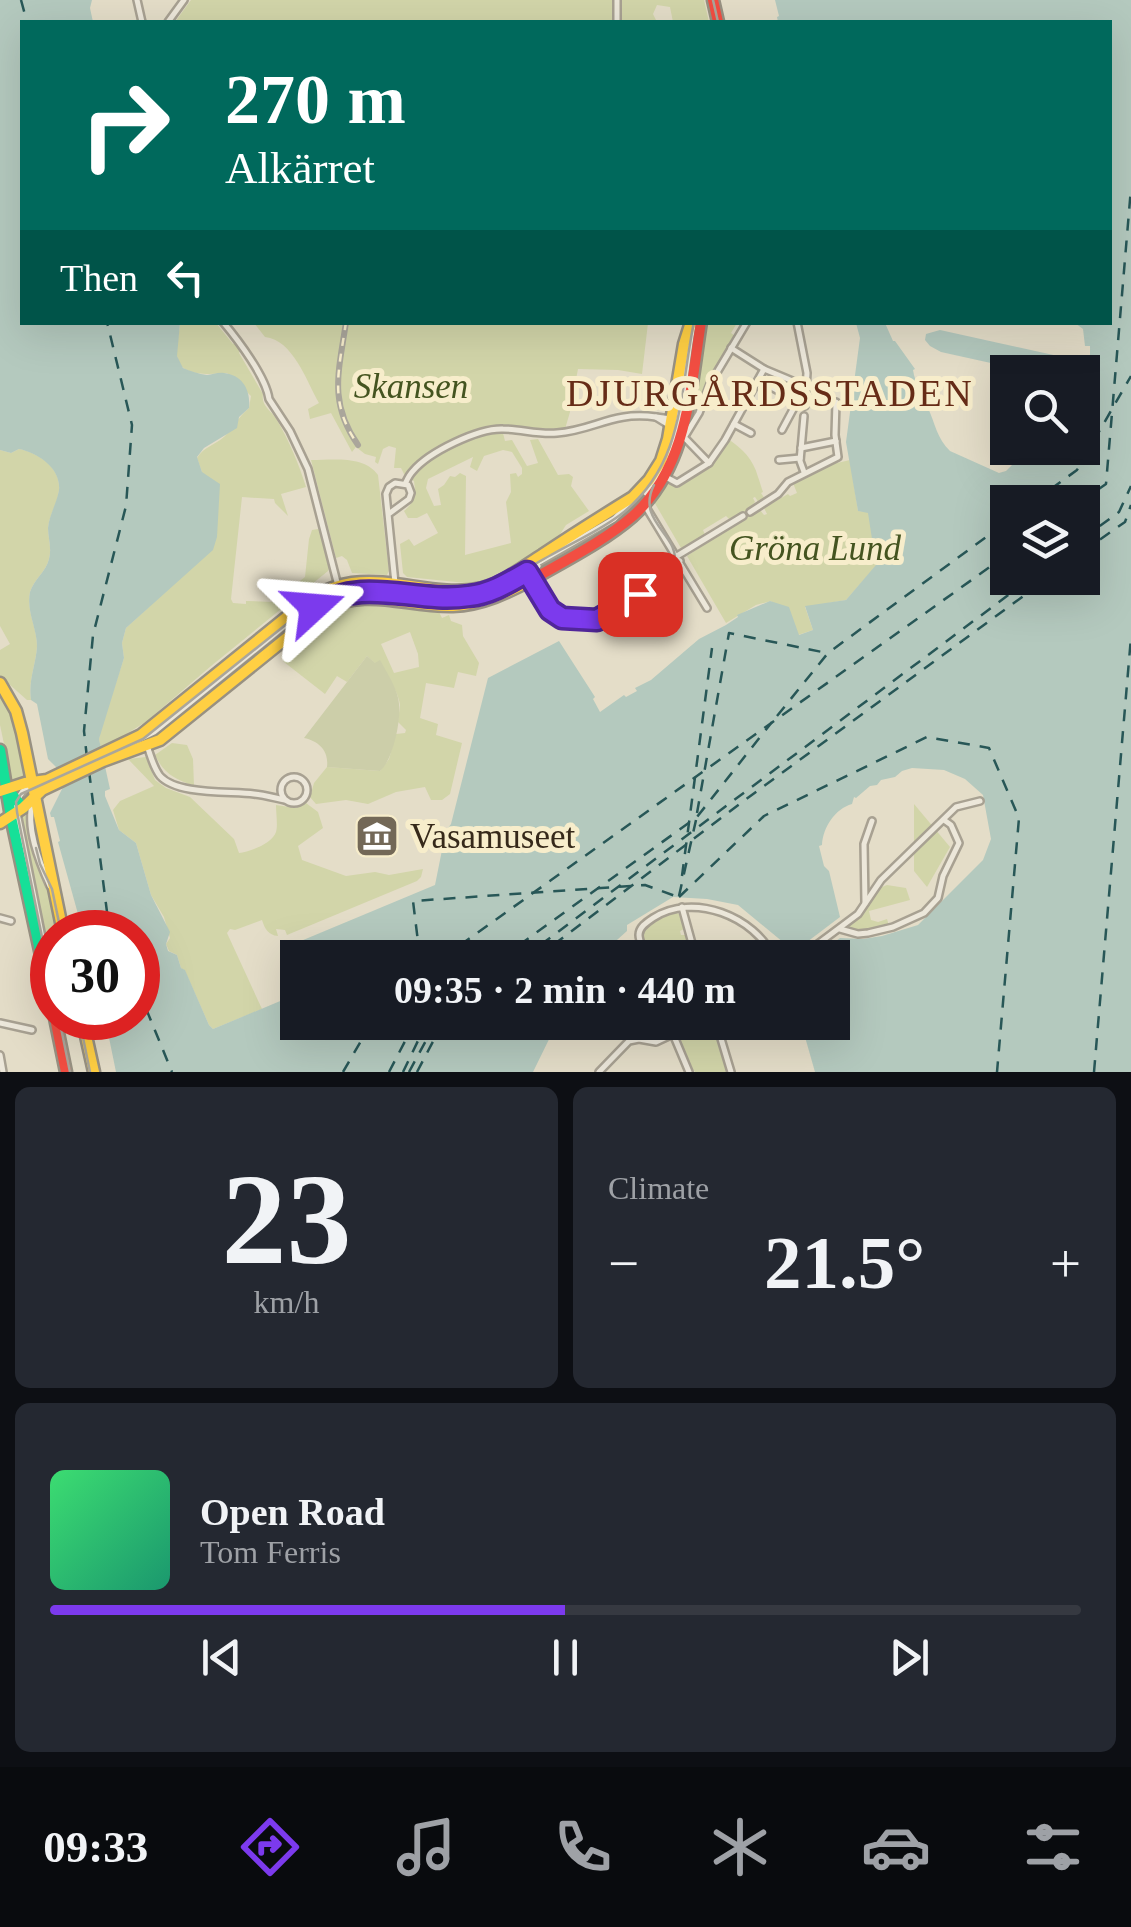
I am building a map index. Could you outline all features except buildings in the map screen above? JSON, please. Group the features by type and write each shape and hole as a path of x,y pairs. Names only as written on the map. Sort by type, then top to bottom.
{"street":[{"path":"225,325 249,358 268,390 268,400 300,450 339,592"},
{"path":"339,592 360,597 395,592 435,605 492,599 639,500 664,476 679,448 684,341 694,325"},
{"path":"527,572 629,520 678,428 694,424 710,384 745,325"},
{"path":"759,380 805,406 807,373 798,325"},
{"path":"731,348 764,369 807,387"},
{"path":"664,476 677,483 709,463 764,369"},
{"path":"782,430 797,402"},
{"path":"750,512 804,472 838,457 836,402"},
{"path":"405,484 414,469 430,458 455,443 494,429 559,433 633,415 656,417 678,428 709,463"},
{"path":"804,416 800,466 804,472"},
{"path":"734,424 751,433"},
{"path":"801,448 836,441"},
{"path":"779,460 800,458"},
{"path":"390,513 410,498 410,488 405,484 395,483 388,490 395,592"},
{"path":"639,500 707,608"},
{"path":"527,572 550,610 559,617 593,620 663,579 678,558 742,516"},
{"path":"12,805 45,784 173,731 339,592"},
{"path":"0,683 16,711 45,784 59,910"},
{"path":"144,741 161,777 170,783 296,803 303,800 306,784 300,778 291,778 272,798"},
{"path":"0,750 35,910"},
{"path":"12,805 45,784"},
{"path":"281,791 286,800"},
{"path":"822,940 858,914 881,880 956,807 980,801"},
{"path":"12,805 33,910"},
{"path":"838,929 863,934 892,927 934,903 959,844 952,825 944,820"},
{"path":"864,906 864,844 872,821"},
{"path":"640,940 640,928 658,914 682,907 708,908 726,914 761,940"},
{"path":"682,907 691,940"},
{"path":"0,918 11,921"},
{"path":"0,1023 30,1030"},
{"path":"61,1040 68,1072"},
{"path":"85,1040 92,1072"},
{"path":"599,1072 629,1040"},
{"path":"673,1040 689,1072"},
{"path":"722,1040 732,1072"},
{"path":"0,1055 4,1072"}],"green space":[{"path":"191,0 704,0 709,20 673,20 670,7 657,5 653,14 656,20 176,20"},
{"path":"180,325 218,325 241,349 239,353 263,394 265,405 286,436 306,487 281,494 288,516 274,499 242,497 233,603 273,602 305,577 312,530 321,531 329,568 147,721 101,750 101,728 124,658 126,628 150,606 202,472 197,458 225,436 249,408 251,396 227,373 197,373 184,368 179,363"},
{"name":"Skansen","path":"256,325 648,325 642,374 578,369 565,429 540,431 494,426 503,433 505,441 512,440 527,466 538,463 530,440 538,439 558,475 573,477 571,486 589,511 566,525 559,536 476,584 407,577 403,573 400,544 409,539 414,546 438,533 427,513 408,518 404,511 413,501 415,486 401,468 394,468 396,448 383,449 378,464 376,457 356,447 352,452 331,413 310,419 308,409 319,403 291,353 265,337","holes":["503,450 512,452 522,468 518,477 516,473 510,474 511,492 506,502 511,543 465,555 466,476 450,476 438,489 441,505 434,506 426,488 428,479 473,457 470,467 477,471 484,456"]},
{"path":"708,325 736,325 731,333 735,336 701,398 696,397 692,410"},
{"name":"Gröna Lund","path":"728,439 750,460 763,492 765,499 759,503 753,498 751,514 760,510 767,514 764,508 797,493 793,483 836,461 850,460 858,511 870,512 877,565 846,600 805,607 813,630 798,635 771,601 726,623 687,556 744,519 741,514 730,520 726,516 703,530 705,535 681,548 653,500 666,480 678,488 708,468"},
{"path":"19,449 47,462 59,482 48,528 49,559 30,592 37,646 31,700 0,676 0,650 10,644 0,626 0,450 11,453"},
{"path":"311,460 356,461 378,475 387,575 352,573 347,560 342,556 336,558"},
{"path":"351,604 439,612 442,618 449,615 451,621 462,625 463,636 479,663 476,676 458,672 454,688 426,683 420,718 438,724 436,735 462,743 450,794 442,800 431,800 425,787 396,792 368,804 346,800 316,804 310,797 314,783 327,767 380,771 389,759 396,734 406,730 398,722 400,705 396,691 367,656 347,682 337,676 325,694 284,662 282,657 306,634","holes":["410,632 419,667 394,673 381,644"]},
{"path":"367,656 375,663 380,660 398,698 399,720 392,749 380,771 327,767 322,748 304,738"},
{"path":"0,689 13,708 26,778 12,782 0,725"},
{"path":"172,743 187,745 193,759 194,786 171,775 155,755"},
{"path":"146,757 155,780 190,797 234,839 239,853 260,847 274,836 276,805 296,808 306,803 318,812 323,828 298,846 302,860 346,876 423,869 421,877 287,935 285,930 276,929 278,936 272,934 262,920 230,929 227,933 262,1009 213,1029 177,955 166,944 170,938 164,917 151,895 136,843 119,830 113,810 120,801 154,786 128,759"},
{"path":"914,804 950,847 927,887 914,871"},
{"path":"28,815 54,910 38,910 20,817"},
{"path":"887,885 906,888 910,900 869,911 871,920 887,919 889,926 861,932 848,930 847,926 861,914 877,889"},
{"path":"673,911 679,914 684,929 681,935 687,940 645,940 646,927"},
{"path":"679,1040 719,1040 729,1072 695,1072"}],"shaded area":[{"path":"0,0 92,0 93,20 20,20 20,325 180,325 177,356 183,368 207,375 231,374 241,380 249,396 249,408 239,417 237,428 204,448 197,457 202,472 220,484 213,550 126,628 124,658 99,739 110,789 105,796 119,830 136,843 159,910 77,910 50,813 63,787 59,770 48,759 37,704 31,700 37,646 30,592 49,559 48,528 59,482 52,468 34,454 19,449 11,453 0,450"},
{"path":"775,0 1131,0 1131,1072 815,1072 806,1040 850,1040 850,940 837,940 882,936 918,925 983,860 991,839 983,795 965,779 944,770 902,771 870,786 835,814 819,846 840,917 810,940 780,940 738,905 673,897 627,925 627,931 617,940 303,940 435,885 442,850 427,845 429,827 445,832 451,824 488,678 559,641 595,697 600,712 637,691 635,688 651,680 699,639 737,615 770,601 789,607 799,635 813,630 805,606 846,600 876,565 868,513 858,511 846,442 860,338 857,325 886,325 915,369 915,380 950,451 999,473 1012,465 1100,465 1100,355 1090,355 1090,346 1085,346 1083,329 1078,325 1112,325 1112,20 778,20"},
{"path":"940,330 1054,355 990,355 990,363 930,346 926,334"},
{"path":"160,913 170,932 168,951 177,955 213,1029 280,1001 280,1040 549,1040 533,1072 116,1072 109,1040 160,1040"}],"ferry route":[{"path":"21,0 26,20"},
{"path":"1100,488 1106,484 1131,188"},
{"path":"87,758 84,731 93,635 126,506 132,425 108,325"},
{"path":"1056,485 1077,470 1131,376"},
{"path":"1100,526 1119,512 1131,486"},
{"path":"1100,539 1125,522 1131,505"},
{"path":"777,716 828,653 990,534"},
{"path":"467,940 990,567"},
{"path":"547,940 1008,595"},
{"path":"560,940 1025,595"},
{"path":"697,813 729,633 827,653"},
{"path":"1094,1072 1131,637"},
{"path":"682,876 712,648"},
{"path":"526,940 697,817 772,722"},
{"path":"679,897 764,816 927,737 989,748 1019,818 997,1072"},
{"path":"89,771 107,910"},
{"path":"679,896 696,820"},
{"path":"418,940 413,901 645,885 678,897"},
{"path":"159,1040 172,1072"},
{"path":"343,1072 362,1040"},
{"path":"389,1072 406,1040"},
{"path":"403,1072 418,1040"},
{"path":"409,1072 426,1040"},
{"path":"417,1072 434,1040"}],"tram line":[{"path":"713,0 718,20"},
{"path":"37,910 17,812 16,802 21,794 143,739 322,599 356,589 445,595 474,592 513,576 616,518 644,492 669,448 694,325"},
{"path":"534,565 529,576 532,592 542,611 556,623 590,624 637,598 674,564 672,545 650,509 654,485"},
{"path":"36,848 56,910"},
{"path":"63,1040 70,1072"},
{"path":"83,1040 90,1072"}],"railway":[{"path":"346,325 339,400 342,415 358,445"}],"traffic: fast":[{"path":"0,750 31,910"},
{"path":"7,788 23,808"}],"traffic: slow":[{"path":"0,791 47,780 141,735 309,599 325,591 368,582 449,591 482,588 513,574 633,497 661,461 690,325"},
{"path":"0,823 42,790 160,740 320,611 370,599 464,605 495,597 535,578"},
{"path":"0,683 16,711 22,733 58,910"},
{"path":"87,1040 94,1072"}],"traffic: jam":[{"path":"713,0 718,20"},
{"path":"535,578 610,534 651,496 676,451 684,426 701,325"},
{"path":"59,1040 66,1072"}],"place":[{"name":"Vasamuseet","path":"377,836"}],"district":[{"name":"DJURGÅRDSSTADEN","path":"770,393"}],"route":[{"path":"314,607 340,594 364,590 444,598 470,596 492,591 527,572 550,610 562,618 597,620 640,594"}]}
